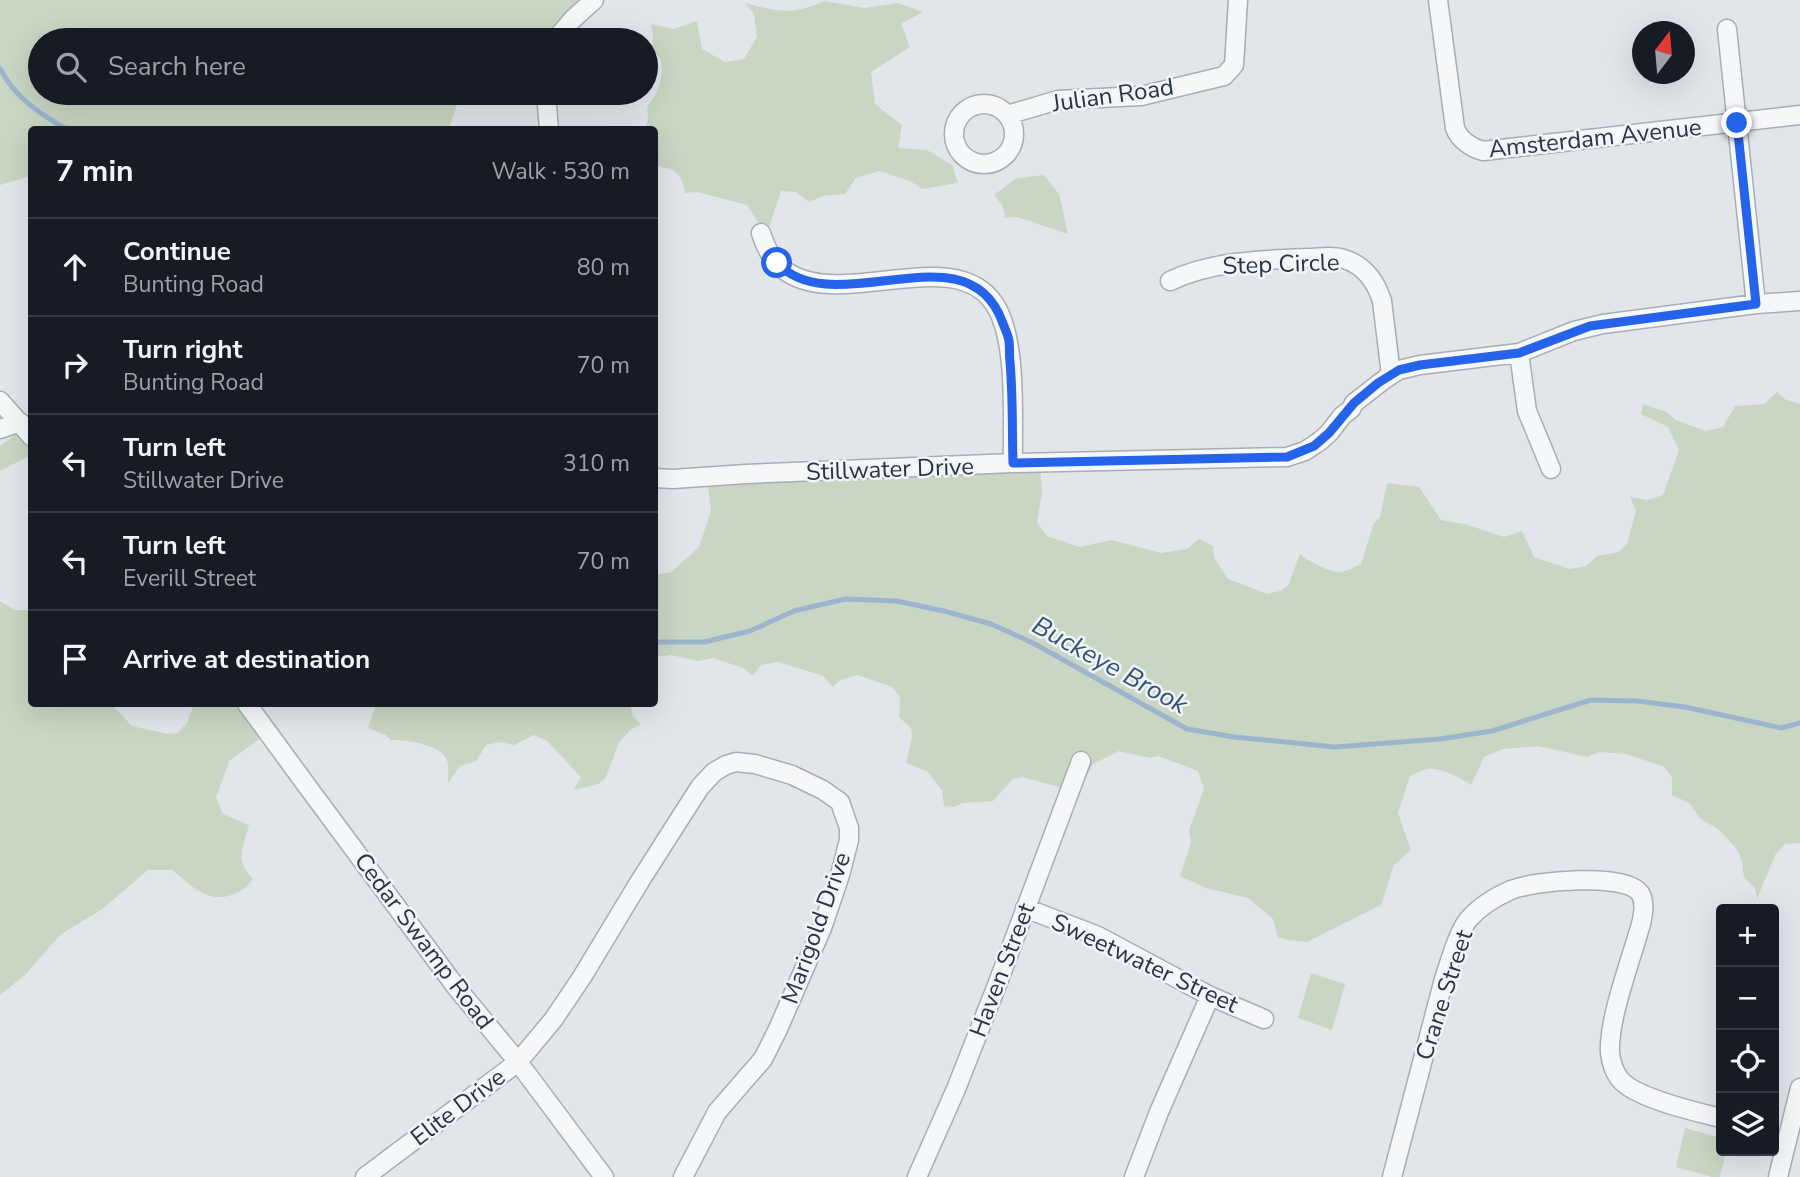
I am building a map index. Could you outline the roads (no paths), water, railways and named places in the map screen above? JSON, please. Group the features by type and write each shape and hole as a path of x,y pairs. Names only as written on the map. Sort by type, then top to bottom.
{"street":[{"path":"565,28 594,0"},
{"name":"Julian Road","path":"1007,115 1058,100 1141,96 1224,76 1234,65 1238,0"},
{"name":"Amsterdam Avenue","path":"1438,0 1455,128 1457,134 1472,148 1483,151 1800,115"},
{"path":"1727,29 1756,304"},
{"path":"547,105 550,126"},
{"path":"761,233 765,246 783,270 804,280 832,285 923,277 963,280 979,288 995,304 1009,341 1013,463"},
{"name":"Step Circle","path":"1170,281 1188,272 1224,264 1333,257 1344,259 1357,265 1373,279 1379,292 1391,375"},
{"name":"Stillwater Drive","path":"658,478 1013,463 1287,457 1306,451 1320,442 1354,403 1399,370 1519,353 1590,326 1756,304 1800,301"},
{"path":"1519,353 1527,411 1550,469"},
{"path":"0,401 28,432"},
{"path":"0,429 20,422"},
{"name":"Cedar Swamp Road","path":"249,707 456,986 518,1062 604,1177"},
{"name":"Haven Street","path":"918,1177 997,985 1081,761"},
{"name":"Marigold Drive","path":"518,1062 553,1020 664,842 700,787 714,772 736,762 755,764 792,775 823,790 839,802 849,828 845,858 822,928 763,1059 717,1112 683,1177"},
{"name":"Crane Street","path":"1392,1177 1444,979 1466,921 1489,902 1513,890 1540,884 1577,879 1614,883 1638,890 1644,901 1642,923 1611,1035 1610,1053 1613,1066 1619,1079 1634,1090 1657,1100 1716,1117"},
{"name":"Sweetwater Street","path":"1026,908 1098,936 1210,996 1264,1019"},
{"path":"1134,1177 1159,1112 1210,996"},
{"name":"Elite Drive","path":"365,1177 518,1062"},
{"path":"1778,1177 1800,1088"}],"waterway":[{"name":"Buckeye Brook","path":"0,68 13,88 28,103"},
{"name":"Buckeye Brook","path":"30,105 61,126"},
{"name":"Buckeye Brook","path":"658,642 704,642 750,631 794,611 845,599 896,601 991,624 1033,643 1187,729 1234,737 1335,747 1440,739 1492,731 1591,700 1637,701 1685,707 1781,728 1800,723"}]}
